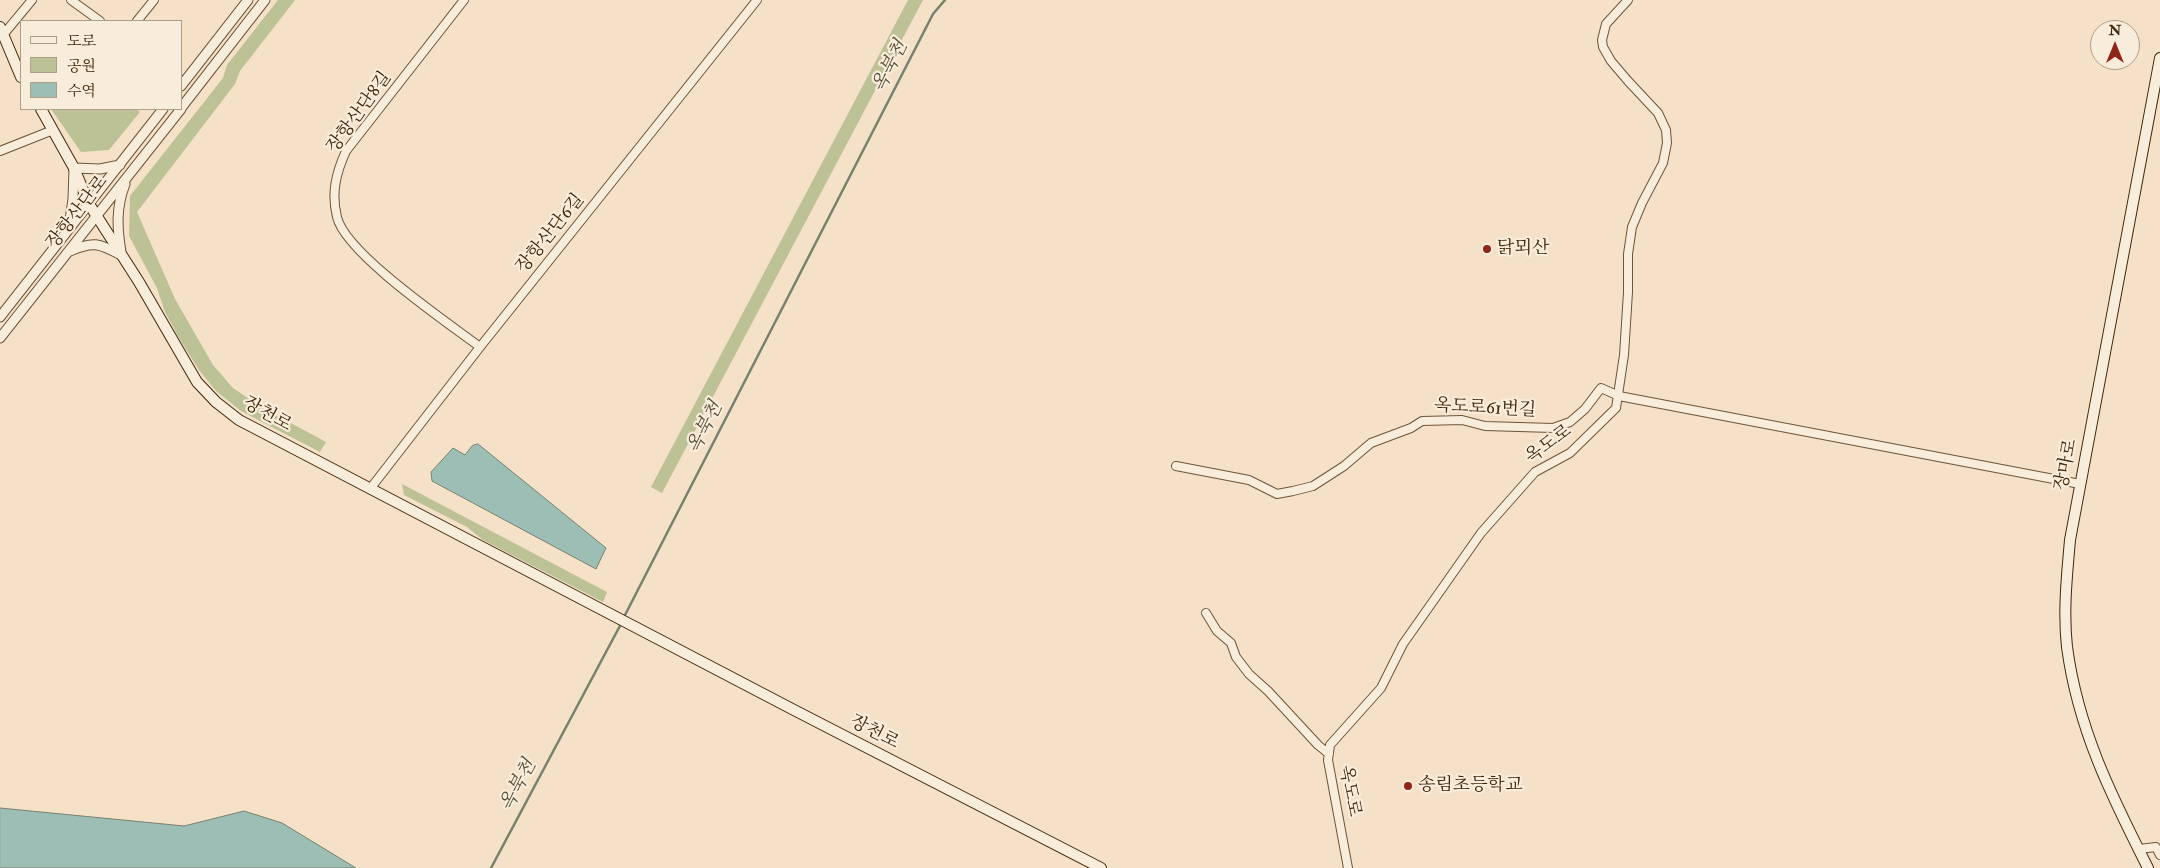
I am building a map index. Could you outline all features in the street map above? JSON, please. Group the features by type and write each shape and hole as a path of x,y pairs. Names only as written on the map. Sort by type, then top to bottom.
{"main road":[{"path":"2,31 20,75"},
{"name":"장마로","path":"2148,868 2098,765 2078,708 2067,646 2066,593 2069,548 2080,484 2160,58"},
{"name":"장천로","path":"41,110 74,168 89,204 197,382 216,402 239,420 1101,868"}],"street":[{"path":"2,31 32,0"},
{"path":"71,0 99,20"},
{"path":"138,20 154,0"},
{"path":"182,85 248,0"},
{"name":"장항산단로","path":"182,107 265,0"},
{"name":"장항산단8길","path":"464,0 346,151 337,172 334,195 337,219 348,239 381,271 480,347"},
{"name":"장항산단6길","path":"370,489 480,347 757,0"},
{"name":"옥도로","path":"1348,868 1328,760 1330,745 1381,688 1402,644 1481,533 1535,472 1570,453 1616,408 1624,355 1628,292 1628,254 1632,228 1642,203 1663,163 1667,143 1666,130 1658,113 1628,82 1611,61 1603,47 1602,40 1606,24 1628,0"},
{"name":"장항산단로","path":"0,316 162,110"},
{"name":"장항산단로","path":"0,338 179,110"},
{"path":"0,151 53,130"},
{"path":"68,230 74,199 74,168 100,169 120,165"},
{"path":"121,255 116,222 119,198 128,177"},
{"path":"67,252 86,244 102,245 121,255"},
{"name":"옥도로61번길","path":"1176,466 1249,480 1277,494 1313,486 1344,466 1371,442 1411,428 1422,421 1462,420 1485,426 1553,428 1570,422 1585,409 1601,388 1619,396"},
{"path":"1619,396 2080,484"},
{"path":"1206,612 1216,631 1231,643 1236,657 1248,674 1268,691 1318,745 1329,754"},
{"path":"2138,849 2156,847 2160,854"}],"green space":[{"path":"278,0 295,0 240,71 235,84 137,212 175,299 213,365 233,388 261,407 326,442 320,452 241,411 216,391 199,370 179,338 165,312 157,288 129,236 130,196 223,78 227,65"},
{"path":"908,0 923,0 662,493 651,487"},
{"path":"52,110 137,110 140,112 109,150 81,152"},
{"path":"402,484 607,592 603,602 483,540 467,527 404,495"}],"water":[{"path":"478,444 606,548 596,569 432,481 431,472 453,448 465,455 472,446"},
{"path":"0,808 184,826 244,811 282,823 356,868 0,868"}],"waterway":[{"name":"옥북천","path":"624,617 933,14 945,0"},
{"name":"옥북천","path":"491,868 622,622"}],"place":[{"name":"닭뫼산","path":"1487,249"},
{"name":"송림초등학교","path":"1408,786"}]}
